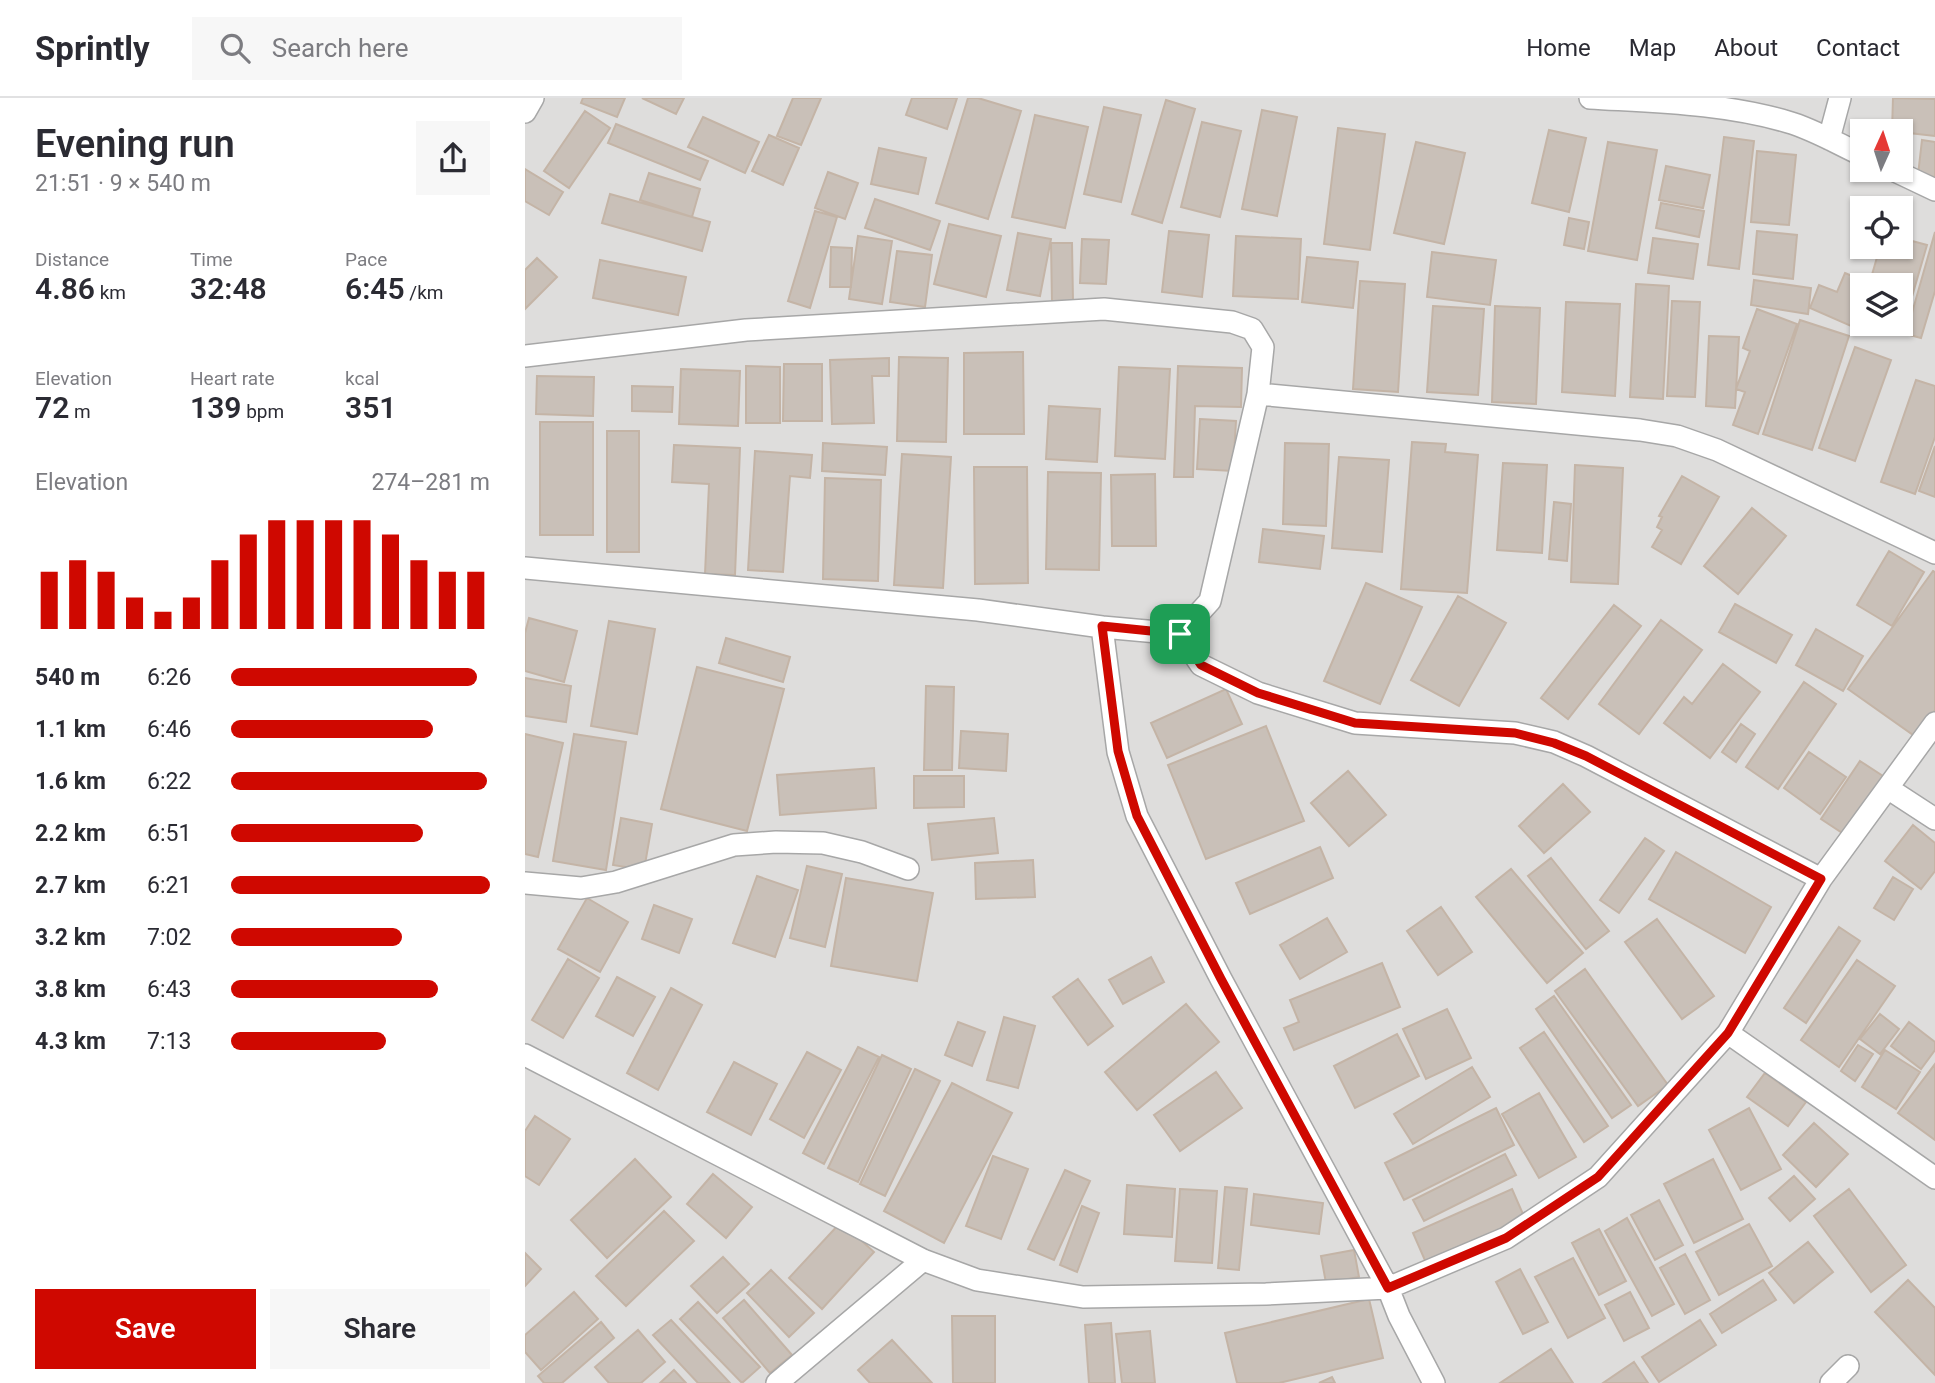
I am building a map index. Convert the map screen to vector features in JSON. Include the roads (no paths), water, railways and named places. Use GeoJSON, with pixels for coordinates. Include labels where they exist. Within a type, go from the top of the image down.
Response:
{"type":"FeatureCollection","features":[{"type":"Feature","properties":{"kind":"street"},"geometry":{"type":"LineString","coordinates":[[525,112],[533,98]]}},
{"type":"Feature","properties":{"kind":"street"},"geometry":{"type":"LineString","coordinates":[[1590,98],[1693,104],[1745,112],[1790,122],[1850,149]]}},
{"type":"Feature","properties":{"kind":"street"},"geometry":{"type":"LineString","coordinates":[[1829,139],[1840,98]]}},
{"type":"Feature","properties":{"kind":"street"},"geometry":{"type":"LineString","coordinates":[[1913,180],[1935,190]]}},
{"type":"Feature","properties":{"kind":"street"},"geometry":{"type":"LineString","coordinates":[[525,356],[746,330],[1104,309],[1232,322],[1252,329],[1263,347],[1258,394],[1210,601],[1180,634]]}},
{"type":"Feature","properties":{"kind":"street"},"geometry":{"type":"LineString","coordinates":[[1258,394],[1640,430],[1677,436],[1717,450],[1935,553]]}},
{"type":"Feature","properties":{"kind":"street"},"geometry":{"type":"LineString","coordinates":[[525,568],[964,608],[1180,634]]}},
{"type":"Feature","properties":{"kind":"street"},"geometry":{"type":"LineString","coordinates":[[1102,626],[1118,751],[1137,816],[1388,1288],[1434,1383]]}},
{"type":"Feature","properties":{"kind":"street"},"geometry":{"type":"LineString","coordinates":[[1180,634],[1201,665],[1258,693],[1355,723],[1515,733],[1554,743],[1586,756],[1821,879]]}},
{"type":"Feature","properties":{"kind":"street"},"geometry":{"type":"LineString","coordinates":[[525,1055],[923,1260],[977,1280],[1083,1297],[1266,1294],[1388,1288],[1506,1238],[1598,1177],[1728,1033],[1821,879],[1935,723]]}},
{"type":"Feature","properties":{"kind":"street"},"geometry":{"type":"LineString","coordinates":[[1889,789],[1935,820]]}},
{"type":"Feature","properties":{"kind":"street"},"geometry":{"type":"LineString","coordinates":[[525,883],[581,888],[616,882],[734,845],[776,842],[823,843],[862,852],[908,869]]}},
{"type":"Feature","properties":{"kind":"street"},"geometry":{"type":"LineString","coordinates":[[1728,1033],[1935,1178]]}},
{"type":"Feature","properties":{"kind":"street"},"geometry":{"type":"LineString","coordinates":[[777,1383],[923,1260]]}},
{"type":"Feature","properties":{"kind":"street"},"geometry":{"type":"LineString","coordinates":[[1831,1383],[1848,1366]]}}]}
